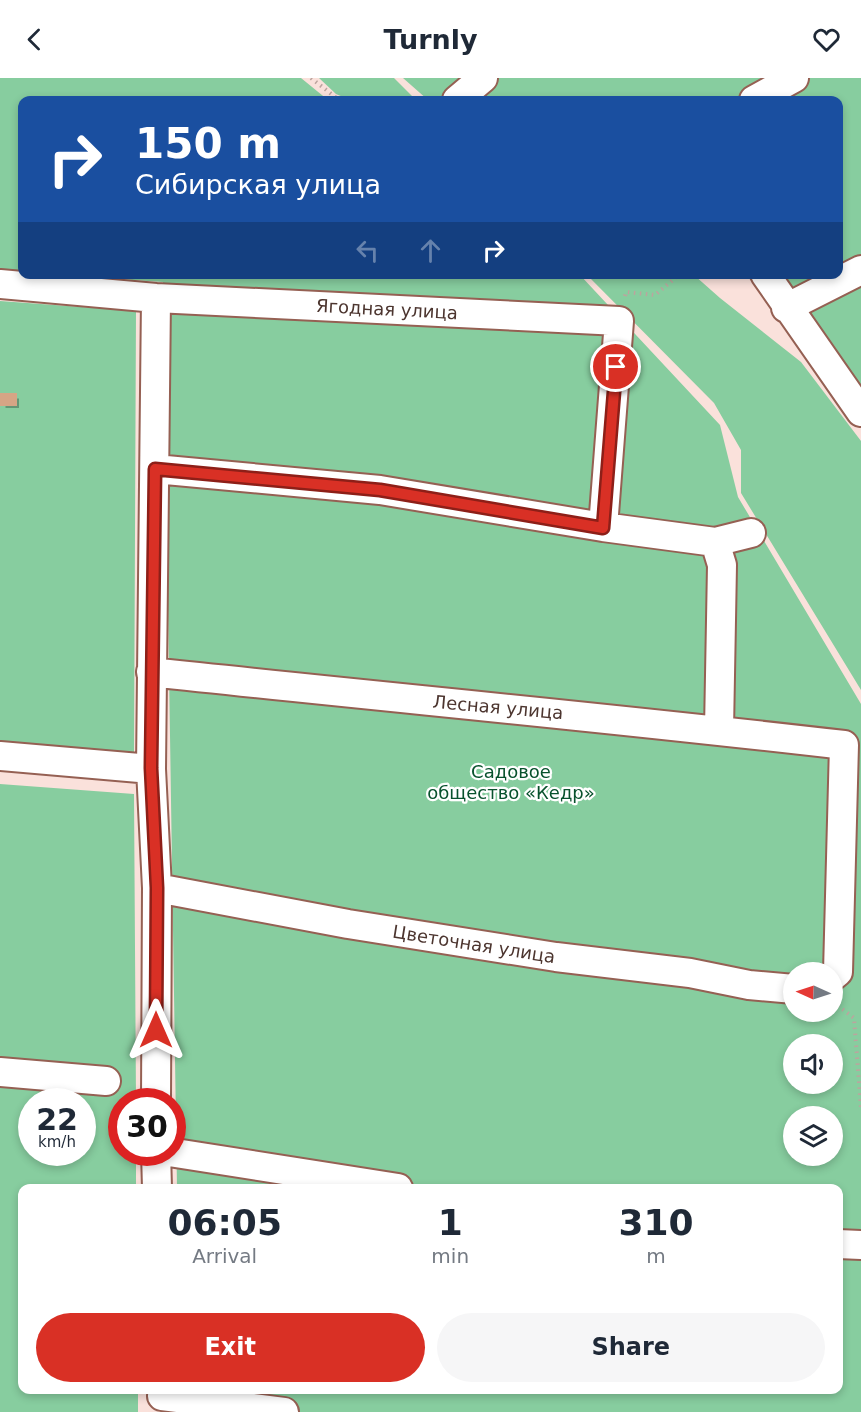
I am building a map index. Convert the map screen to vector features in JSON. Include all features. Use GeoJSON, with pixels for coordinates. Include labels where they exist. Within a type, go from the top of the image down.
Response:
{"type":"FeatureCollection","features":[{"type":"Feature","properties":{"kind":"street"},"geometry":{"type":"LineString","coordinates":[[462,96],[483,78]]}},
{"type":"Feature","properties":{"kind":"street"},"geometry":{"type":"LineString","coordinates":[[761,96],[794,78]]}},
{"type":"Feature","properties":{"kind":"street"},"geometry":{"type":"LineString","coordinates":[[786,308],[861,270]]}},
{"type":"Feature","properties":{"kind":"street"},"geometry":{"type":"LineString","coordinates":[[768,279],[786,308],[861,412]]}},
{"type":"Feature","properties":{"kind":"street","name":"Ягодная улица"},"geometry":{"type":"LineString","coordinates":[[0,284],[156,298],[620,321]]}},
{"type":"Feature","properties":{"kind":"street"},"geometry":{"type":"LineString","coordinates":[[156,298],[151,768],[157,888],[156,1088]]}},
{"type":"Feature","properties":{"kind":"street"},"geometry":{"type":"LineString","coordinates":[[603,528],[620,321]]}},
{"type":"Feature","properties":{"kind":"street"},"geometry":{"type":"LineString","coordinates":[[155,469],[380,490],[603,528],[715,542],[751,533]]}},
{"type":"Feature","properties":{"kind":"street"},"geometry":{"type":"LineString","coordinates":[[715,542],[722,565],[719,730]]}},
{"type":"Feature","properties":{"kind":"street","name":"Лесная улица"},"geometry":{"type":"LineString","coordinates":[[151,672],[719,730],[844,745],[838,962]]}},
{"type":"Feature","properties":{"kind":"street"},"geometry":{"type":"LineString","coordinates":[[0,756],[151,768]]}},
{"type":"Feature","properties":{"kind":"street","name":"Цветочная улица"},"geometry":{"type":"LineString","coordinates":[[157,888],[348,924],[533,954],[690,973],[749,985],[783,988]]}},
{"type":"Feature","properties":{"kind":"street"},"geometry":{"type":"LineString","coordinates":[[0,1072],[106,1081]]}},
{"type":"Feature","properties":{"kind":"street"},"geometry":{"type":"LineString","coordinates":[[186,1155],[373,1184]]}},
{"type":"Feature","properties":{"kind":"street"},"geometry":{"type":"LineString","coordinates":[[156,1166],[157,1184]]}},
{"type":"Feature","properties":{"kind":"street"},"geometry":{"type":"LineString","coordinates":[[843,1244],[861,1245]]}},
{"type":"Feature","properties":{"kind":"street"},"geometry":{"type":"LineString","coordinates":[[162,1399],[284,1412]]}},
{"type":"Feature","properties":{"kind":"path"},"geometry":{"type":"LineString","coordinates":[[311,78],[334,96]]}},
{"type":"Feature","properties":{"kind":"path"},"geometry":{"type":"LineString","coordinates":[[620,321],[626,292],[655,295],[674,279]]}},
{"type":"Feature","properties":{"kind":"path"},"geometry":{"type":"LineString","coordinates":[[843,1010],[854,1018],[861,1108]]}},
{"type":"Feature","properties":{"kind":"green space"},"geometry":{"type":"Polygon","coordinates":[[[0,78],[301,78],[323,96],[18,96],[18,272],[0,271],[0,78]]]}},
{"type":"Feature","properties":{"kind":"green space"},"geometry":{"type":"Polygon","coordinates":[[[319,78],[394,78],[412,96],[341,96],[319,78]]]}},
{"type":"Feature","properties":{"kind":"green space"},"geometry":{"type":"Polygon","coordinates":[[[403,78],[861,78],[861,396],[774,279],[843,279],[843,96],[423,96],[403,78]]]}},
{"type":"Feature","properties":{"kind":"green space","name":"Садовое общество «Кедр»"},"geometry":{"type":"Polygon","coordinates":[[[117,279],[584,279],[720,425],[738,497],[861,704],[861,1412],[180,1412],[180,1394],[843,1394],[843,1184],[177,1184],[177,1166],[186,1166],[186,1088],[175,1088],[163,282],[117,279]]]}},
{"type":"Feature","properties":{"kind":"green space"},"geometry":{"type":"Polygon","coordinates":[[[591,279],[699,279],[801,362],[861,441],[861,690],[741,493],[741,450],[714,403],[591,279]]]}},
{"type":"Feature","properties":{"kind":"green space"},"geometry":{"type":"Polygon","coordinates":[[[0,301],[136,311],[134,756],[0,745],[0,301]]]}},
{"type":"Feature","properties":{"kind":"green space"},"geometry":{"type":"Polygon","coordinates":[[[0,784],[134,794],[136,1088],[108,1088],[108,1166],[136,1166],[136,1184],[18,1184],[18,1394],[138,1394],[138,1412],[0,1412],[0,784]]]}},
{"type":"Feature","properties":{"kind":"building"},"geometry":{"type":"Polygon","coordinates":[[[0,393],[17,393],[17,406],[0,406],[0,393]]]}},
{"type":"Feature","properties":{"kind":"route"},"geometry":{"type":"LineString","coordinates":[[156,1030],[157,888],[151,768],[155,469],[380,490],[603,528],[616,367]]}}]}
